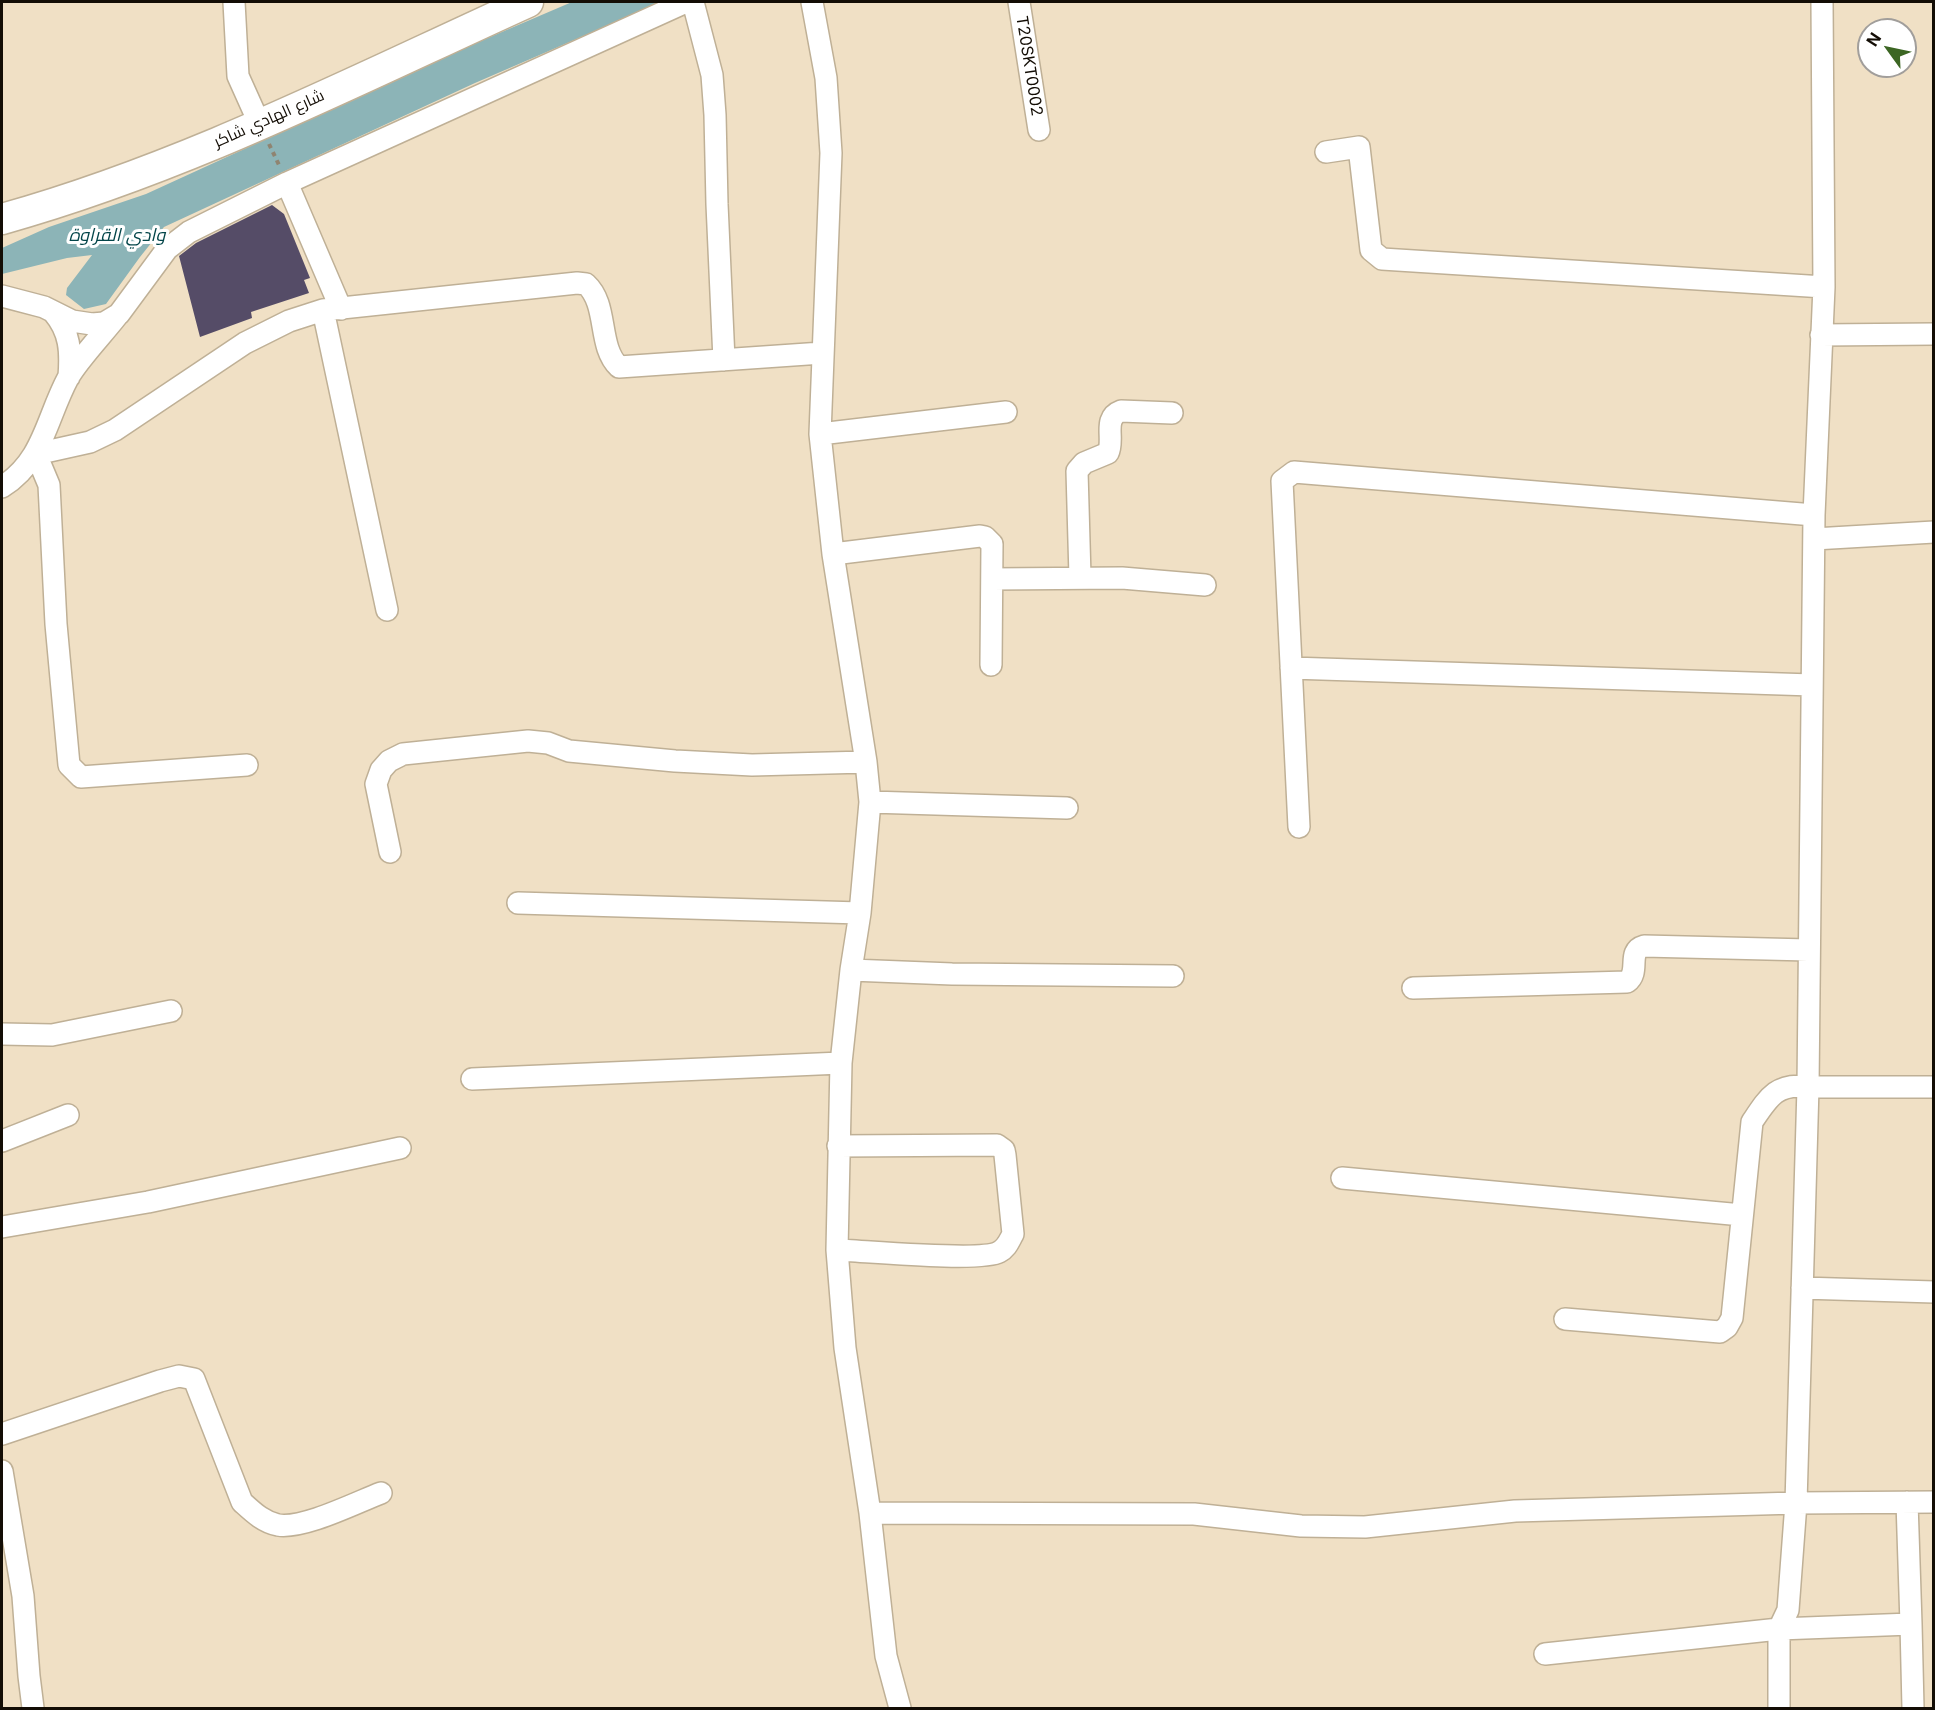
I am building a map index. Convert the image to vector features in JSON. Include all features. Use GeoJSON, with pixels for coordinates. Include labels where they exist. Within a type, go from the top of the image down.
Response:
{"type":"FeatureCollection","features":[{"type":"Feature","properties":{"kind":"main road","name":"شارع الهادي شاكر"},"geometry":{"type":"LineString","coordinates":[[2,219],[133,175],[260,124],[528,2]]}},
{"type":"Feature","properties":{"kind":"street"},"geometry":{"type":"LineString","coordinates":[[234,2],[238,76],[260,124]]}},
{"type":"Feature","properties":{"kind":"street"},"geometry":{"type":"LineString","coordinates":[[2,487],[14,479],[36,454],[69,376],[167,249],[189,232],[287,183],[686,2]]}},
{"type":"Feature","properties":{"kind":"street"},"geometry":{"type":"LineString","coordinates":[[693,2],[712,75],[724,360]]}},
{"type":"Feature","properties":{"kind":"street"},"geometry":{"type":"LineString","coordinates":[[812,2],[826,78],[831,153],[820,434],[833,554],[866,762],[870,802],[860,913],[850,970],[841,1063],[837,1250],[845,1348],[870,1513],[886,1656],[900,1708]]}},
{"type":"Feature","properties":{"kind":"street","name":"T20SKT0002"},"geometry":{"type":"LineString","coordinates":[[1019,2],[1039,130]]}},
{"type":"Feature","properties":{"kind":"street"},"geometry":{"type":"LineString","coordinates":[[1779,1708],[1779,1629],[1788,1610],[1796,1503],[1808,1087],[1814,515],[1824,287],[1822,2]]}},
{"type":"Feature","properties":{"kind":"street"},"geometry":{"type":"LineString","coordinates":[[1326,152],[1359,147],[1371,250],[1382,259],[1824,287]]}},
{"type":"Feature","properties":{"kind":"street"},"geometry":{"type":"LineString","coordinates":[[287,183],[332,310],[387,610]]}},
{"type":"Feature","properties":{"kind":"street"},"geometry":{"type":"LineString","coordinates":[[36,454],[90,442],[115,430],[245,343],[289,321],[332,310],[578,283],[586,284],[596,296],[611,358],[619,367],[822,352]]}},
{"type":"Feature","properties":{"kind":"street"},"geometry":{"type":"LineString","coordinates":[[2,296],[44,307],[72,321],[104,323],[119,314]]}},
{"type":"Feature","properties":{"kind":"street"},"geometry":{"type":"LineString","coordinates":[[53,312],[64,325],[68,337],[69,376]]}},
{"type":"Feature","properties":{"kind":"street"},"geometry":{"type":"LineString","coordinates":[[1821,335],[1934,334]]}},
{"type":"Feature","properties":{"kind":"street"},"geometry":{"type":"LineString","coordinates":[[1080,578],[1077,471],[1084,463],[1108,453],[1111,446],[1110,423],[1116,413],[1121,411],[1172,413]]}},
{"type":"Feature","properties":{"kind":"street"},"geometry":{"type":"LineString","coordinates":[[820,434],[1006,412]]}},
{"type":"Feature","properties":{"kind":"street"},"geometry":{"type":"LineString","coordinates":[[36,454],[49,485],[56,624],[69,765],[81,777],[247,765]]}},
{"type":"Feature","properties":{"kind":"street"},"geometry":{"type":"LineString","coordinates":[[1299,827],[1282,482],[1294,472],[1814,515]]}},
{"type":"Feature","properties":{"kind":"street"},"geometry":{"type":"LineString","coordinates":[[1814,539],[1934,532]]}},
{"type":"Feature","properties":{"kind":"street"},"geometry":{"type":"LineString","coordinates":[[833,554],[985,537],[992,544],[991,665]]}},
{"type":"Feature","properties":{"kind":"street"},"geometry":{"type":"LineString","coordinates":[[992,579],[1122,578],[1205,585]]}},
{"type":"Feature","properties":{"kind":"street"},"geometry":{"type":"LineString","coordinates":[[1291,668],[1812,685]]}},
{"type":"Feature","properties":{"kind":"street"},"geometry":{"type":"LineString","coordinates":[[390,852],[376,784],[381,770],[388,761],[403,754],[528,741],[548,743],[568,751],[675,761],[752,765],[866,762]]}},
{"type":"Feature","properties":{"kind":"street"},"geometry":{"type":"LineString","coordinates":[[870,802],[1067,807]]}},
{"type":"Feature","properties":{"kind":"street"},"geometry":{"type":"LineString","coordinates":[[518,903],[860,913]]}},
{"type":"Feature","properties":{"kind":"street"},"geometry":{"type":"LineString","coordinates":[[1413,988],[1627,982],[1633,974],[1634,952],[1644,946],[1808,950]]}},
{"type":"Feature","properties":{"kind":"street"},"geometry":{"type":"LineString","coordinates":[[850,970],[952,974],[1173,976]]}},
{"type":"Feature","properties":{"kind":"street"},"geometry":{"type":"LineString","coordinates":[[2,1034],[52,1035],[171,1011]]}},
{"type":"Feature","properties":{"kind":"street"},"geometry":{"type":"LineString","coordinates":[[472,1079],[841,1063]]}},
{"type":"Feature","properties":{"kind":"street"},"geometry":{"type":"LineString","coordinates":[[1565,1319],[1720,1332],[1732,1318],[1752,1122],[1771,1096],[1782,1088],[1793,1085],[1934,1087]]}},
{"type":"Feature","properties":{"kind":"street"},"geometry":{"type":"LineString","coordinates":[[2,1142],[68,1115]]}},
{"type":"Feature","properties":{"kind":"street"},"geometry":{"type":"LineString","coordinates":[[837,1250],[972,1257],[998,1253],[1008,1245],[1012,1234],[1005,1155],[1004,1150],[997,1145],[838,1146]]}},
{"type":"Feature","properties":{"kind":"street"},"geometry":{"type":"LineString","coordinates":[[2,1227],[148,1202],[400,1148]]}},
{"type":"Feature","properties":{"kind":"street"},"geometry":{"type":"LineString","coordinates":[[1342,1178],[1742,1215]]}},
{"type":"Feature","properties":{"kind":"street"},"geometry":{"type":"LineString","coordinates":[[1802,1288],[1934,1292]]}},
{"type":"Feature","properties":{"kind":"street"},"geometry":{"type":"LineString","coordinates":[[2,1434],[180,1376],[194,1379],[242,1502],[258,1517],[276,1525],[296,1526],[381,1493]]}},
{"type":"Feature","properties":{"kind":"street"},"geometry":{"type":"LineString","coordinates":[[2,1471],[23,1596],[33,1708]]}},
{"type":"Feature","properties":{"kind":"street"},"geometry":{"type":"LineString","coordinates":[[1906,1502],[1913,1708]]}},
{"type":"Feature","properties":{"kind":"street"},"geometry":{"type":"LineString","coordinates":[[870,1513],[1194,1514],[1301,1526],[1365,1527],[1515,1511],[1796,1503],[1934,1502]]}},
{"type":"Feature","properties":{"kind":"street"},"geometry":{"type":"LineString","coordinates":[[1545,1654],[1779,1629],[1911,1624]]}},
{"type":"Feature","properties":{"kind":"path"},"geometry":{"type":"LineString","coordinates":[[260,124],[287,183]]}},
{"type":"Feature","properties":{"kind":"water","name":"وادي القراوة"},"geometry":{"type":"Polygon","coordinates":[[[572,2],[662,2],[475,83],[164,227],[106,304],[84,309],[66,295],[67,288],[92,255],[67,258],[2,274],[2,248],[49,227],[146,194],[469,46],[572,2]]]}},
{"type":"Feature","properties":{"kind":"building"},"geometry":{"type":"Polygon","coordinates":[[[272,205],[284,214],[310,278],[304,280],[309,293],[251,312],[252,318],[200,337],[179,256],[196,243],[272,205]]]}}]}
